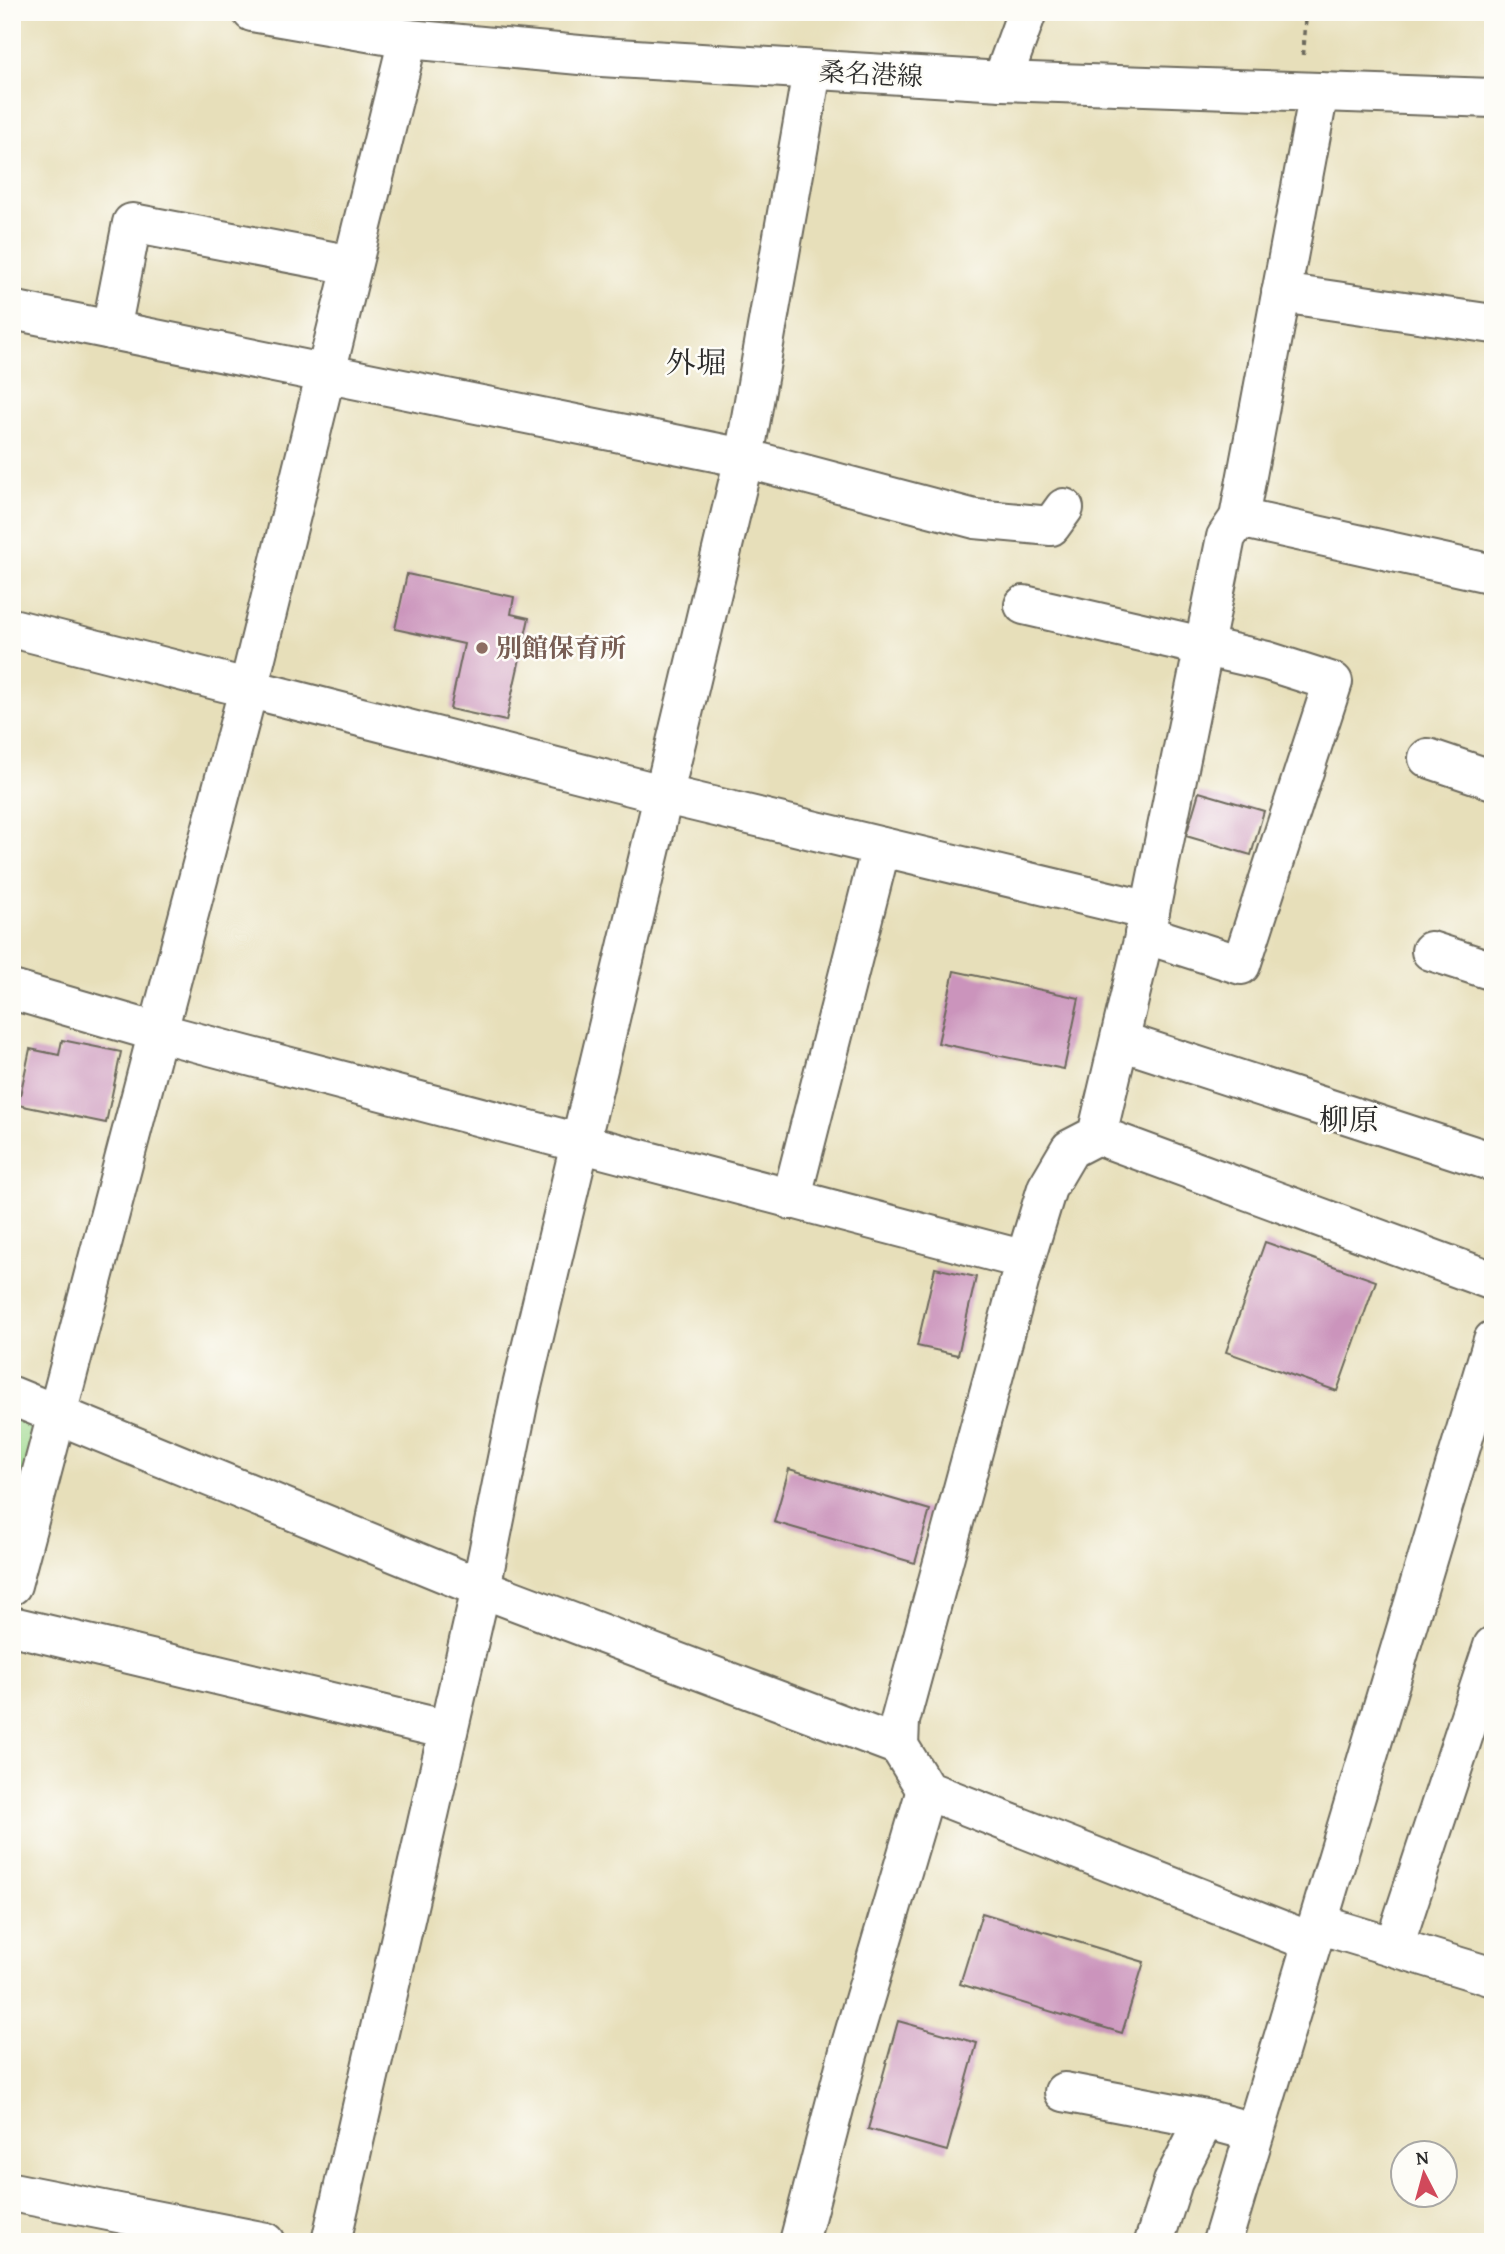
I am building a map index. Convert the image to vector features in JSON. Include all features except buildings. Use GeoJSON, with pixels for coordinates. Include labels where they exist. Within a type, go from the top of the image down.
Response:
{"type":"FeatureCollection","features":[{"type":"Feature","properties":{"kind":"street","name":"桑名港線"},"geometry":{"type":"LineString","coordinates":[[251,12],[408,39],[601,57],[1002,81],[1493,98]]}},
{"type":"Feature","properties":{"kind":"street"},"geometry":{"type":"LineString","coordinates":[[1002,81],[1027,12]]}},
{"type":"Feature","properties":{"kind":"street"},"geometry":{"type":"LineString","coordinates":[[12,1585],[248,690],[408,39]]}},
{"type":"Feature","properties":{"kind":"street"},"geometry":{"type":"LineString","coordinates":[[331,2242],[481,1588],[519,1399],[666,795],[744,458],[812,71]]}},
{"type":"Feature","properties":{"kind":"street"},"geometry":{"type":"LineString","coordinates":[[1097,1135],[1147,922],[1226,537],[1239,518],[1319,92]]}},
{"type":"Feature","properties":{"kind":"street"},"geometry":{"type":"LineString","coordinates":[[111,330],[132,223],[352,265]]}},
{"type":"Feature","properties":{"kind":"street"},"geometry":{"type":"LineString","coordinates":[[1282,293],[1493,324]]}},
{"type":"Feature","properties":{"kind":"street"},"geometry":{"type":"LineString","coordinates":[[12,310],[744,458],[975,519],[1051,526],[1064,508]]}},
{"type":"Feature","properties":{"kind":"street"},"geometry":{"type":"LineString","coordinates":[[1239,518],[1493,573]]}},
{"type":"Feature","properties":{"kind":"street"},"geometry":{"type":"LineString","coordinates":[[12,628],[248,690],[881,847],[1147,922],[1241,965],[1333,682],[1267,661],[1024,605]]}},
{"type":"Feature","properties":{"kind":"street"},"geometry":{"type":"LineString","coordinates":[[1428,758],[1493,780]]}},
{"type":"Feature","properties":{"kind":"street"},"geometry":{"type":"LineString","coordinates":[[790,1200],[881,847]]}},
{"type":"Feature","properties":{"kind":"street"},"geometry":{"type":"LineString","coordinates":[[1431,951],[1493,971]]}},
{"type":"Feature","properties":{"kind":"street"},"geometry":{"type":"LineString","coordinates":[[12,990],[157,1032],[1025,1260]]}},
{"type":"Feature","properties":{"kind":"street"},"geometry":{"type":"LineString","coordinates":[[1121,1041],[1493,1162]]}},
{"type":"Feature","properties":{"kind":"street"},"geometry":{"type":"LineString","coordinates":[[1493,1281],[1097,1135],[1070,1149],[1046,1188],[1025,1260],[900,1721],[899,1746],[926,1790],[1315,1933],[1394,1946],[1493,1976]]}},
{"type":"Feature","properties":{"kind":"street"},"geometry":{"type":"LineString","coordinates":[[1222,2242],[1493,1340]]}},
{"type":"Feature","properties":{"kind":"street"},"geometry":{"type":"LineString","coordinates":[[12,1396],[481,1588],[899,1746]]}},
{"type":"Feature","properties":{"kind":"street"},"geometry":{"type":"LineString","coordinates":[[12,1626],[448,1730]]}},
{"type":"Feature","properties":{"kind":"street"},"geometry":{"type":"LineString","coordinates":[[1394,1946],[1493,1646]]}},
{"type":"Feature","properties":{"kind":"street"},"geometry":{"type":"LineString","coordinates":[[799,2242],[849,2051],[926,1790]]}},
{"type":"Feature","properties":{"kind":"street"},"geometry":{"type":"LineString","coordinates":[[1064,2092],[1205,2119],[1253,2132]]}},
{"type":"Feature","properties":{"kind":"street"},"geometry":{"type":"LineString","coordinates":[[1154,2242],[1173,2182],[1205,2119]]}},
{"type":"Feature","properties":{"kind":"street"},"geometry":{"type":"LineString","coordinates":[[12,2192],[267,2242]]}},
{"type":"Feature","properties":{"kind":"green space"},"geometry":{"type":"Polygon","coordinates":[[[12,1415],[24,1420],[35,1435],[12,1524],[12,1415]]]}},
{"type":"Feature","properties":{"kind":"place","name":"別館保育所"},"geometry":{"type":"Point","coordinates":[482,648]}},
{"type":"Feature","properties":{"kind":"district","name":"外堀"},"geometry":{"type":"Point","coordinates":[696,363]}},
{"type":"Feature","properties":{"kind":"district","name":"柳原"},"geometry":{"type":"Point","coordinates":[1349,1120]}}]}
